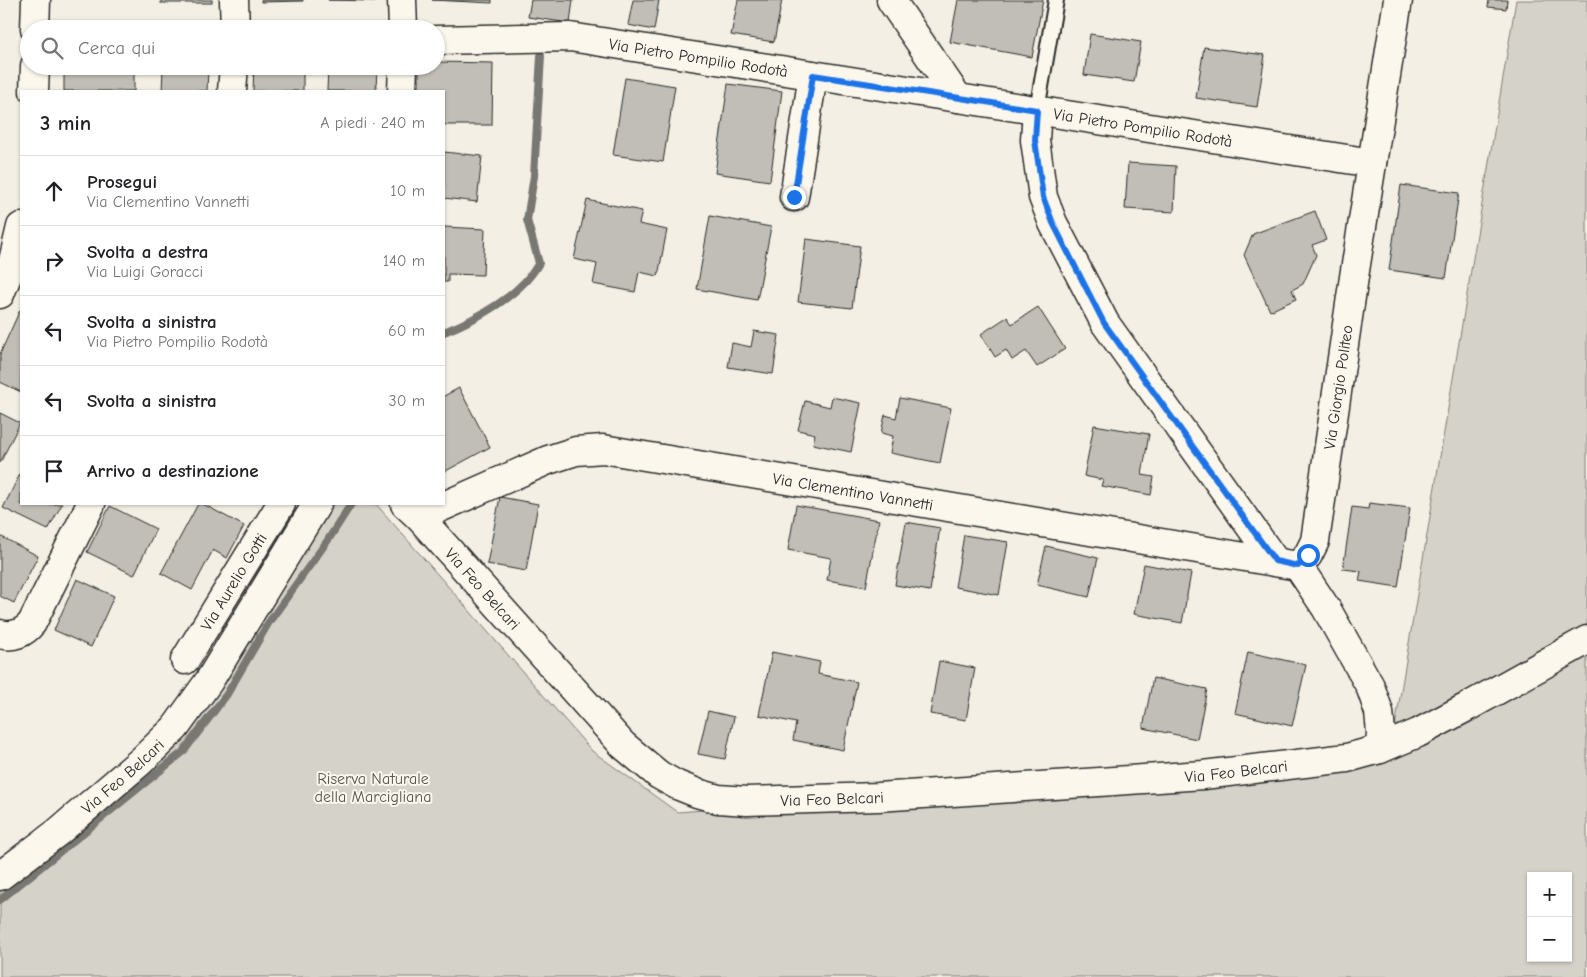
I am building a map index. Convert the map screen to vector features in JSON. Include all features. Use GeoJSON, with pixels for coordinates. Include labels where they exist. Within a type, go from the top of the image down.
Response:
{"type":"FeatureCollection","features":[{"type":"Feature","properties":{"kind":"street"},"geometry":{"type":"LineString","coordinates":[[36,0],[36,20]]}},
{"type":"Feature","properties":{"kind":"street"},"geometry":{"type":"LineString","coordinates":[[234,0],[235,20]]}},
{"type":"Feature","properties":{"kind":"street"},"geometry":{"type":"LineString","coordinates":[[402,0],[402,20]]}},
{"type":"Feature","properties":{"kind":"street"},"geometry":{"type":"LineString","coordinates":[[891,0],[958,98]]}},
{"type":"Feature","properties":{"kind":"street","name":"Via Giorgio Politeo"},"geometry":{"type":"LineString","coordinates":[[1286,564],[1308,555],[1315,541],[1398,0]]}},
{"type":"Feature","properties":{"kind":"street","name":"Via Pietro Pompilio Rodotà"},"geometry":{"type":"LineString","coordinates":[[445,40],[570,37],[1372,163]]}},
{"type":"Feature","properties":{"kind":"street"},"geometry":{"type":"LineString","coordinates":[[34,90],[35,75]]}},
{"type":"Feature","properties":{"kind":"street"},"geometry":{"type":"LineString","coordinates":[[232,90],[233,75]]}},
{"type":"Feature","properties":{"kind":"street"},"geometry":{"type":"LineString","coordinates":[[402,90],[403,75]]}},
{"type":"Feature","properties":{"kind":"street"},"geometry":{"type":"LineString","coordinates":[[794,197],[813,75]]}},
{"type":"Feature","properties":{"kind":"street"},"geometry":{"type":"LineString","coordinates":[[1037,110],[1035,140],[1043,197],[1053,223],[1104,323],[1286,564],[1326,608],[1370,686],[1379,712],[1380,749]]}},
{"type":"Feature","properties":{"kind":"street"},"geometry":{"type":"LineString","coordinates":[[9,288],[20,232]]}},
{"type":"Feature","properties":{"kind":"street","name":"Via Clementino Vannetti"},"geometry":{"type":"LineString","coordinates":[[445,498],[576,451],[603,449],[1286,564]]}},
{"type":"Feature","properties":{"kind":"street"},"geometry":{"type":"LineString","coordinates":[[0,634],[8,636],[19,634],[32,623],[90,505]]}},
{"type":"Feature","properties":{"kind":"street","name":"Via Aurelio Gotti"},"geometry":{"type":"LineString","coordinates":[[186,660],[280,505]]}},
{"type":"Feature","properties":{"kind":"street","name":"Via Feo Belcari"},"geometry":{"type":"LineString","coordinates":[[0,876],[58,832],[134,768],[174,728],[209,681],[315,505]]}},
{"type":"Feature","properties":{"kind":"street","name":"Via Clementino Vannetti"},"geometry":{"type":"LineString","coordinates":[[412,510],[426,505]]}},
{"type":"Feature","properties":{"kind":"street","name":"Via Feo Belcari"},"geometry":{"type":"LineString","coordinates":[[412,510],[623,745],[659,775],[677,785],[718,799],[747,801],[878,797],[1203,775],[1347,758],[1380,749],[1418,733],[1587,640]]}},
{"type":"Feature","properties":{"kind":"lane"},"geometry":{"type":"LineString","coordinates":[[1037,110],[1056,0]]}},
{"type":"Feature","properties":{"kind":"green space","name":"Riserva Naturale della Marcigliana"},"geometry":{"type":"Polygon","coordinates":[[[1516,0],[1587,0],[1587,977],[0,977],[0,884],[180,739],[285,571],[332,505],[377,505],[592,751],[677,812],[1390,757],[1516,0]]]}},
{"type":"Feature","properties":{"kind":"building"},"geometry":{"type":"Polygon","coordinates":[[[161,0],[212,0],[212,3],[161,3],[161,0]]]}},
{"type":"Feature","properties":{"kind":"building"},"geometry":{"type":"Polygon","coordinates":[[[261,0],[303,0],[303,1],[261,2],[261,0]]]}},
{"type":"Feature","properties":{"kind":"building"},"geometry":{"type":"Polygon","coordinates":[[[328,0],[375,0],[375,1],[328,0]]]}},
{"type":"Feature","properties":{"kind":"building"},"geometry":{"type":"Polygon","coordinates":[[[432,0],[492,0],[492,3],[432,0]]]}},
{"type":"Feature","properties":{"kind":"building"},"geometry":{"type":"Polygon","coordinates":[[[531,0],[573,0],[570,23],[528,17],[531,0]]]}},
{"type":"Feature","properties":{"kind":"building"},"geometry":{"type":"Polygon","coordinates":[[[633,0],[659,0],[654,30],[628,25],[633,0]]]}},
{"type":"Feature","properties":{"kind":"building"},"geometry":{"type":"Polygon","coordinates":[[[738,0],[782,0],[774,42],[731,35],[738,0]]]}},
{"type":"Feature","properties":{"kind":"building"},"geometry":{"type":"Polygon","coordinates":[[[958,0],[1043,0],[1032,57],[950,42],[958,0]]]}},
{"type":"Feature","properties":{"kind":"building"},"geometry":{"type":"Polygon","coordinates":[[[1489,0],[1507,0],[1506,9],[1488,7],[1489,0]]]}},
{"type":"Feature","properties":{"kind":"building"},"geometry":{"type":"Polygon","coordinates":[[[1090,34],[1141,42],[1134,82],[1084,75],[1090,34]]]}},
{"type":"Feature","properties":{"kind":"building"},"geometry":{"type":"Polygon","coordinates":[[[1204,47],[1265,55],[1257,107],[1196,98],[1204,47]]]}},
{"type":"Feature","properties":{"kind":"building"},"geometry":{"type":"Polygon","coordinates":[[[445,62],[493,63],[492,125],[445,125],[445,90],[419,90],[419,75],[445,75],[445,62]]]}},
{"type":"Feature","properties":{"kind":"building"},"geometry":{"type":"Polygon","coordinates":[[[64,75],[134,75],[134,90],[64,90],[64,75]]]}},
{"type":"Feature","properties":{"kind":"building"},"geometry":{"type":"Polygon","coordinates":[[[163,75],[208,75],[207,90],[162,90],[163,75]]]}},
{"type":"Feature","properties":{"kind":"building"},"geometry":{"type":"Polygon","coordinates":[[[254,75],[303,75],[303,90],[253,90],[254,75]]]}},
{"type":"Feature","properties":{"kind":"building"},"geometry":{"type":"Polygon","coordinates":[[[328,75],[377,75],[376,90],[327,90],[328,75]]]}},
{"type":"Feature","properties":{"kind":"building"},"geometry":{"type":"Polygon","coordinates":[[[625,78],[675,86],[663,162],[613,155],[625,78]]]}},
{"type":"Feature","properties":{"kind":"building"},"geometry":{"type":"Polygon","coordinates":[[[728,84],[782,91],[770,181],[715,173],[728,84]]]}},
{"type":"Feature","properties":{"kind":"building"},"geometry":{"type":"Polygon","coordinates":[[[445,152],[482,156],[477,202],[445,198],[445,152]]]}},
{"type":"Feature","properties":{"kind":"building"},"geometry":{"type":"Polygon","coordinates":[[[1128,163],[1176,166],[1174,212],[1125,209],[1128,163]]]}},
{"type":"Feature","properties":{"kind":"building"},"geometry":{"type":"Polygon","coordinates":[[[1401,185],[1459,193],[1446,278],[1389,270],[1401,185]]]}},
{"type":"Feature","properties":{"kind":"building"},"geometry":{"type":"Polygon","coordinates":[[[587,200],[642,211],[639,224],[667,230],[658,276],[639,272],[635,292],[593,284],[597,264],[574,259],[587,200]]]}},
{"type":"Feature","properties":{"kind":"building"},"geometry":{"type":"Polygon","coordinates":[[[1315,211],[1326,240],[1312,245],[1316,255],[1303,284],[1292,290],[1296,299],[1270,311],[1244,255],[1253,234],[1315,211]]]}},
{"type":"Feature","properties":{"kind":"building"},"geometry":{"type":"Polygon","coordinates":[[[710,216],[771,227],[757,300],[697,289],[710,216]]]}},
{"type":"Feature","properties":{"kind":"building"},"geometry":{"type":"Polygon","coordinates":[[[445,227],[485,229],[483,275],[448,274],[448,282],[445,282],[445,227]]]}},
{"type":"Feature","properties":{"kind":"building"},"geometry":{"type":"Polygon","coordinates":[[[806,239],[860,246],[852,308],[798,302],[806,239]]]}},
{"type":"Feature","properties":{"kind":"building"},"geometry":{"type":"Polygon","coordinates":[[[1038,307],[1065,349],[1037,367],[1026,351],[1012,360],[1006,350],[995,357],[981,334],[1007,317],[1012,324],[1038,307]]]}},
{"type":"Feature","properties":{"kind":"building"},"geometry":{"type":"Polygon","coordinates":[[[20,310],[20,392],[0,382],[0,354],[20,310]]]}},
{"type":"Feature","properties":{"kind":"building"},"geometry":{"type":"Polygon","coordinates":[[[754,331],[779,335],[773,374],[728,367],[732,343],[751,347],[754,331]]]}},
{"type":"Feature","properties":{"kind":"building"},"geometry":{"type":"Polygon","coordinates":[[[459,388],[490,447],[445,471],[445,395],[459,388]]]}},
{"type":"Feature","properties":{"kind":"building"},"geometry":{"type":"Polygon","coordinates":[[[832,397],[861,403],[851,452],[813,444],[815,434],[798,430],[805,401],[830,407],[832,397]]]}},
{"type":"Feature","properties":{"kind":"building"},"geometry":{"type":"Polygon","coordinates":[[[900,398],[951,408],[940,463],[890,453],[893,436],[881,433],[885,415],[896,418],[900,398]]]}},
{"type":"Feature","properties":{"kind":"building"},"geometry":{"type":"Polygon","coordinates":[[[0,413],[20,423],[0,463],[0,413]]]}},
{"type":"Feature","properties":{"kind":"building"},"geometry":{"type":"Polygon","coordinates":[[[1094,425],[1149,434],[1142,475],[1154,477],[1151,495],[1101,486],[1103,480],[1084,476],[1094,425]]]}},
{"type":"Feature","properties":{"kind":"building"},"geometry":{"type":"Polygon","coordinates":[[[20,474],[20,505],[61,505],[48,530],[3,508],[20,474]]]}},
{"type":"Feature","properties":{"kind":"building"},"geometry":{"type":"Polygon","coordinates":[[[500,497],[538,504],[526,571],[487,564],[500,497]]]}},
{"type":"Feature","properties":{"kind":"building"},"geometry":{"type":"Polygon","coordinates":[[[1369,503],[1410,508],[1398,587],[1359,581],[1361,571],[1343,569],[1352,507],[1368,509],[1369,503]]]}},
{"type":"Feature","properties":{"kind":"building"},"geometry":{"type":"Polygon","coordinates":[[[197,505],[205,505],[244,526],[227,558],[213,550],[192,590],[161,573],[197,505]]]}},
{"type":"Feature","properties":{"kind":"building"},"geometry":{"type":"Polygon","coordinates":[[[796,505],[879,520],[866,587],[827,580],[831,558],[788,550],[796,505]]]}},
{"type":"Feature","properties":{"kind":"building"},"geometry":{"type":"Polygon","coordinates":[[[110,506],[156,529],[134,575],[87,552],[110,506]]]}},
{"type":"Feature","properties":{"kind":"building"},"geometry":{"type":"Polygon","coordinates":[[[906,522],[940,528],[930,591],[895,585],[906,522]]]}},
{"type":"Feature","properties":{"kind":"building"},"geometry":{"type":"Polygon","coordinates":[[[964,535],[1008,542],[999,595],[955,587],[964,535]]]}},
{"type":"Feature","properties":{"kind":"building"},"geometry":{"type":"Polygon","coordinates":[[[0,536],[38,556],[14,603],[0,596],[0,536]]]}},
{"type":"Feature","properties":{"kind":"building"},"geometry":{"type":"Polygon","coordinates":[[[1046,546],[1098,558],[1089,597],[1037,585],[1046,546]]]}},
{"type":"Feature","properties":{"kind":"building"},"geometry":{"type":"Polygon","coordinates":[[[1144,564],[1191,573],[1182,623],[1134,614],[1144,564]]]}},
{"type":"Feature","properties":{"kind":"building"},"geometry":{"type":"Polygon","coordinates":[[[77,579],[114,596],[91,647],[54,630],[77,579]]]}},
{"type":"Feature","properties":{"kind":"building"},"geometry":{"type":"Polygon","coordinates":[[[772,652],[820,662],[818,674],[857,682],[843,750],[793,740],[796,723],[759,715],[772,652]]]}},
{"type":"Feature","properties":{"kind":"building"},"geometry":{"type":"Polygon","coordinates":[[[1248,652],[1306,665],[1292,726],[1235,713],[1248,652]]]}},
{"type":"Feature","properties":{"kind":"building"},"geometry":{"type":"Polygon","coordinates":[[[939,661],[975,668],[966,720],[930,714],[939,661]]]}},
{"type":"Feature","properties":{"kind":"building"},"geometry":{"type":"Polygon","coordinates":[[[1153,678],[1207,689],[1197,739],[1143,728],[1153,678]]]}},
{"type":"Feature","properties":{"kind":"building"},"geometry":{"type":"Polygon","coordinates":[[[708,711],[734,717],[725,759],[698,754],[708,711]]]}},
{"type":"Feature","properties":{"kind":"waterway"},"geometry":{"type":"LineString","coordinates":[[445,332],[497,305],[521,285],[539,263],[527,220],[534,176],[541,56]]}},
{"type":"Feature","properties":{"kind":"waterway"},"geometry":{"type":"LineString","coordinates":[[0,900],[183,752],[227,694],[269,622],[328,540],[350,505]]}},
{"type":"Feature","properties":{"kind":"route"},"geometry":{"type":"LineString","coordinates":[[794,197],[813,75],[1037,110],[1035,140],[1043,197],[1053,223],[1104,323],[1275,561],[1298,566],[1308,555]]}}]}
